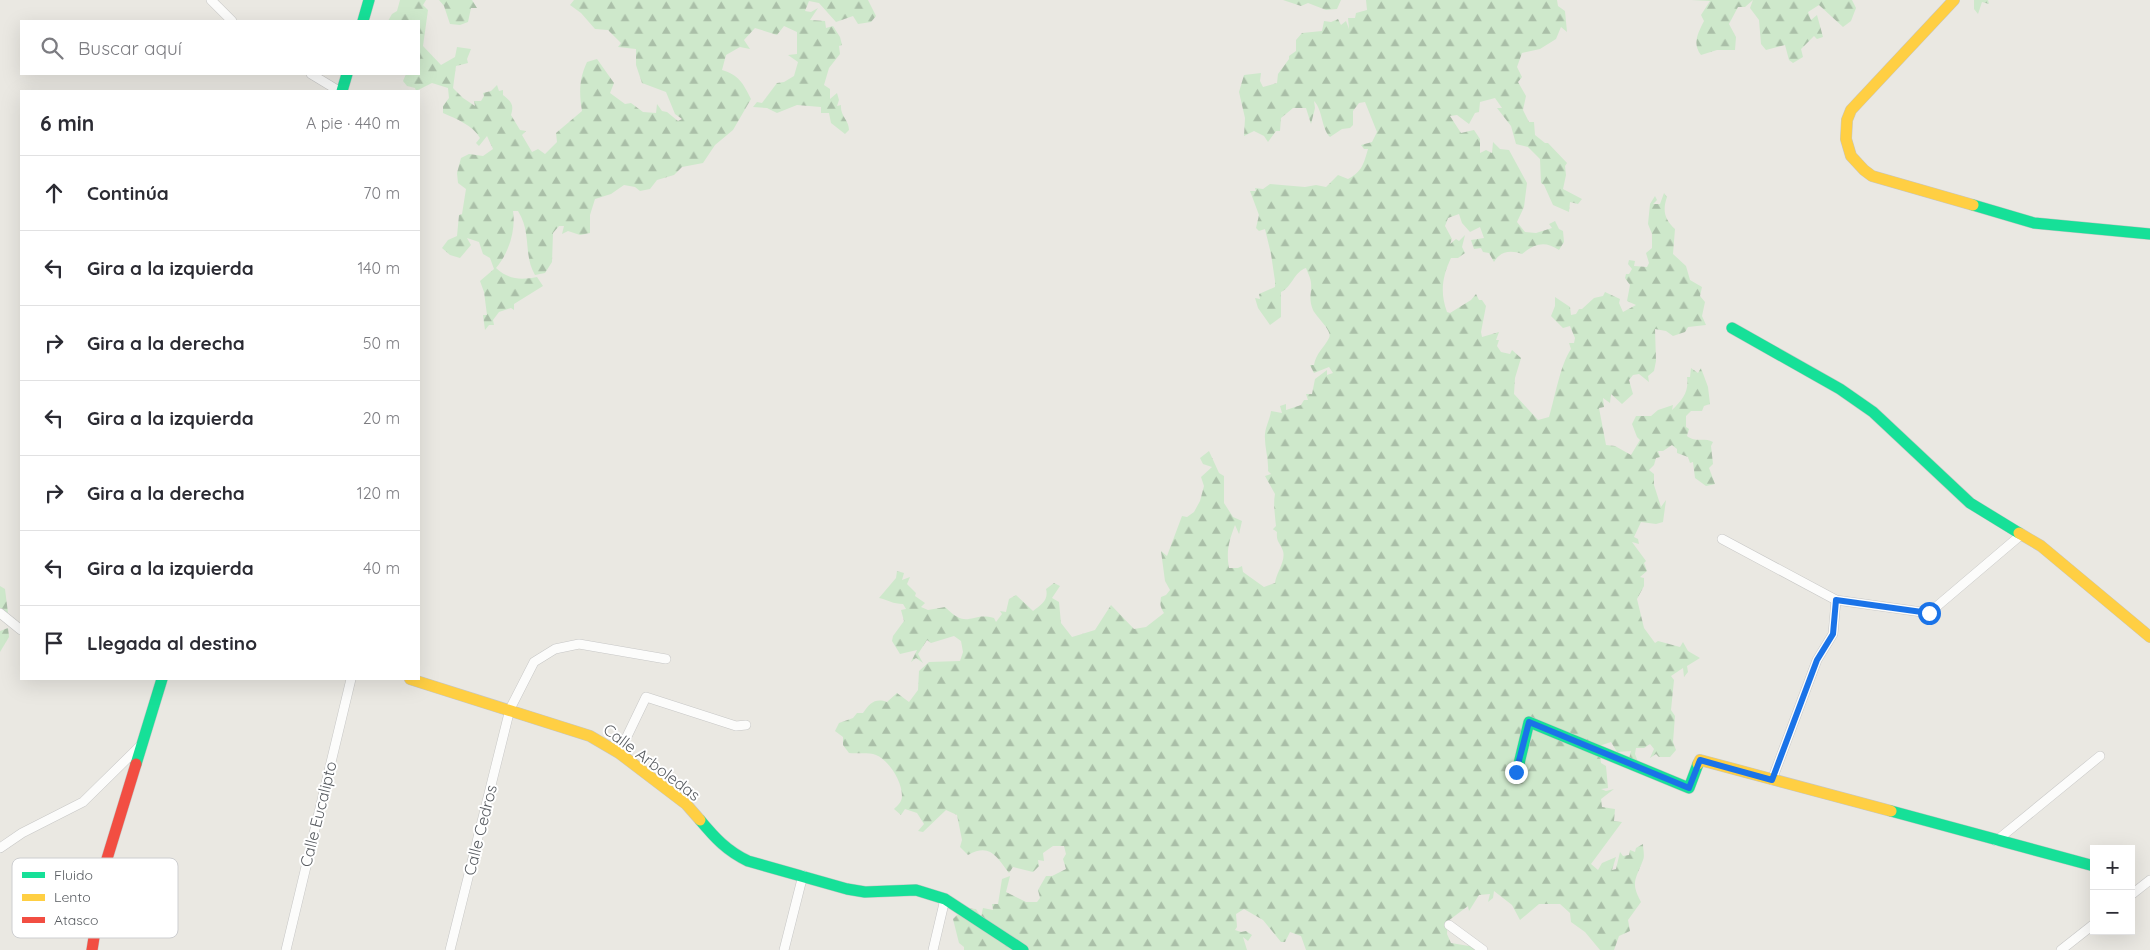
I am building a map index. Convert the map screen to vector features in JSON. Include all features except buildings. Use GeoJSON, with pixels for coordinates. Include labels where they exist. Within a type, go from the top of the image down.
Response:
{"type":"FeatureCollection","features":[{"type":"Feature","properties":{"kind":"street"},"geometry":{"type":"LineString","coordinates":[[211,0],[231,20]]}},
{"type":"Feature","properties":{"kind":"street"},"geometry":{"type":"LineString","coordinates":[[363,20],[369,0]]}},
{"type":"Feature","properties":{"kind":"street"},"geometry":{"type":"LineString","coordinates":[[1954,0],[1850,110],[1845,122],[1844,135],[1851,157],[1860,169],[1872,176],[2034,223],[2150,234]]}},
{"type":"Feature","properties":{"kind":"street"},"geometry":{"type":"LineString","coordinates":[[313,75],[338,90]]}},
{"type":"Feature","properties":{"kind":"street"},"geometry":{"type":"LineString","coordinates":[[340,90],[347,75]]}},
{"type":"Feature","properties":{"kind":"street"},"geometry":{"type":"LineString","coordinates":[[1732,328],[1847,394],[1873,412],[1970,504],[2041,546],[2150,637]]}},
{"type":"Feature","properties":{"kind":"street"},"geometry":{"type":"LineString","coordinates":[[1722,539],[1836,600],[1929,613],[2022,534]]}},
{"type":"Feature","properties":{"kind":"street"},"geometry":{"type":"LineString","coordinates":[[1772,780],[1817,660],[1833,634],[1836,600]]}},
{"type":"Feature","properties":{"kind":"street"},"geometry":{"type":"LineString","coordinates":[[0,613],[20,629]]}},
{"type":"Feature","properties":{"kind":"street","name":"Calle Cedros"},"geometry":{"type":"LineString","coordinates":[[450,950],[510,709],[534,662],[556,649],[579,644],[666,659]]}},
{"type":"Feature","properties":{"kind":"street"},"geometry":{"type":"LineString","coordinates":[[107,858],[162,680]]}},
{"type":"Feature","properties":{"kind":"street","name":"Calle Eucalipto"},"geometry":{"type":"LineString","coordinates":[[286,950],[351,680]]}},
{"type":"Feature","properties":{"kind":"street","name":"Calle Arboledas"},"geometry":{"type":"LineString","coordinates":[[413,680],[510,709],[590,736],[619,753],[686,804],[718,842],[733,854],[748,861],[803,875],[825,884],[864,892],[916,890],[945,899],[1023,950]]}},
{"type":"Feature","properties":{"kind":"street"},"geometry":{"type":"LineString","coordinates":[[619,753],[646,697],[736,726],[746,725]]}},
{"type":"Feature","properties":{"kind":"street"},"geometry":{"type":"LineString","coordinates":[[1516,772],[1529,722],[1689,788],[1700,760],[2090,865]]}},
{"type":"Feature","properties":{"kind":"street"},"geometry":{"type":"LineString","coordinates":[[0,848],[22,833],[83,802],[140,746]]}},
{"type":"Feature","properties":{"kind":"street"},"geometry":{"type":"LineString","coordinates":[[1996,841],[2100,756]]}},
{"type":"Feature","properties":{"kind":"street"},"geometry":{"type":"LineString","coordinates":[[784,950],[803,875]]}},
{"type":"Feature","properties":{"kind":"street"},"geometry":{"type":"LineString","coordinates":[[2135,889],[2150,880]]}},
{"type":"Feature","properties":{"kind":"street"},"geometry":{"type":"LineString","coordinates":[[933,950],[945,899]]}},
{"type":"Feature","properties":{"kind":"street"},"geometry":{"type":"LineString","coordinates":[[1449,925],[1483,950]]}},
{"type":"Feature","properties":{"kind":"street"},"geometry":{"type":"LineString","coordinates":[[2061,950],[2090,927]]}},
{"type":"Feature","properties":{"kind":"green space"},"geometry":{"type":"Polygon","coordinates":[[[400,0],[426,0],[423,5],[428,10],[423,46],[441,65],[455,57],[457,47],[471,49],[467,59],[468,63],[456,66],[453,88],[475,106],[474,101],[481,101],[484,96],[483,93],[491,91],[497,85],[499,91],[503,90],[503,95],[512,104],[511,115],[520,130],[526,131],[522,135],[532,152],[538,149],[545,154],[557,142],[556,133],[582,111],[580,92],[582,74],[587,62],[597,59],[614,83],[610,93],[625,104],[631,103],[643,112],[656,113],[657,104],[662,111],[667,112],[678,121],[682,119],[675,114],[666,92],[642,83],[636,65],[636,49],[618,47],[621,43],[608,30],[595,29],[581,13],[570,5],[574,0],[868,0],[876,16],[871,22],[858,24],[853,16],[836,22],[819,3],[809,1],[805,11],[811,12],[818,8],[810,20],[825,21],[826,28],[833,26],[840,37],[842,45],[839,46],[840,54],[829,68],[824,85],[830,89],[830,99],[837,93],[839,100],[837,106],[841,105],[849,127],[845,134],[831,123],[829,113],[821,113],[821,107],[797,105],[777,113],[767,108],[753,107],[757,102],[762,103],[777,83],[784,82],[794,76],[798,62],[788,55],[797,54],[797,32],[784,26],[777,35],[755,28],[744,40],[750,49],[740,47],[726,55],[722,70],[733,74],[740,80],[751,99],[733,130],[715,145],[703,163],[682,167],[674,175],[657,180],[650,189],[640,191],[635,187],[624,185],[611,194],[595,199],[590,215],[590,233],[580,235],[568,231],[562,234],[564,226],[559,226],[553,233],[552,262],[545,273],[535,275],[529,260],[525,227],[518,211],[513,211],[511,241],[505,255],[496,268],[510,277],[526,279],[537,277],[543,286],[514,304],[514,310],[511,308],[499,312],[493,320],[494,325],[489,325],[485,330],[483,315],[487,315],[484,292],[480,281],[494,269],[490,258],[483,254],[479,242],[467,238],[471,245],[460,258],[450,255],[442,248],[448,240],[457,236],[459,215],[462,214],[466,189],[458,183],[457,173],[461,158],[469,154],[483,156],[493,149],[487,136],[479,146],[476,143],[480,138],[473,129],[443,113],[443,106],[449,98],[448,88],[432,83],[416,90],[415,88],[407,86],[403,81],[406,75],[420,75],[420,20],[389,20],[392,14],[397,11],[400,0]]]}},
{"type":"Feature","properties":{"kind":"green space"},"geometry":{"type":"Polygon","coordinates":[[[439,0],[472,0],[477,8],[471,8],[468,22],[460,25],[450,24],[444,6],[439,0]]]}},
{"type":"Feature","properties":{"kind":"green space"},"geometry":{"type":"Polygon","coordinates":[[[1283,0],[1341,0],[1337,9],[1326,10],[1308,3],[1301,6],[1283,0]]]}},
{"type":"Feature","properties":{"kind":"green space"},"geometry":{"type":"Polygon","coordinates":[[[1366,0],[1557,0],[1558,6],[1565,11],[1567,32],[1561,27],[1556,39],[1540,49],[1522,53],[1517,67],[1522,77],[1518,82],[1526,96],[1523,110],[1529,122],[1534,122],[1535,135],[1545,143],[1548,143],[1567,163],[1565,166],[1566,175],[1563,189],[1582,199],[1578,204],[1570,202],[1569,212],[1553,205],[1544,185],[1541,183],[1540,159],[1528,147],[1516,144],[1511,126],[1497,108],[1502,108],[1495,98],[1480,102],[1479,112],[1475,113],[1469,124],[1457,115],[1450,116],[1461,133],[1474,130],[1480,139],[1480,153],[1486,150],[1492,153],[1493,142],[1500,149],[1509,150],[1527,183],[1524,207],[1517,222],[1525,232],[1536,233],[1552,228],[1549,224],[1555,221],[1559,229],[1563,231],[1564,242],[1559,250],[1545,244],[1532,247],[1522,254],[1510,252],[1503,254],[1496,258],[1494,262],[1489,253],[1483,252],[1481,248],[1474,249],[1471,240],[1484,238],[1480,227],[1470,232],[1462,223],[1459,214],[1448,218],[1445,226],[1452,239],[1450,244],[1456,239],[1459,241],[1465,235],[1462,247],[1465,253],[1458,258],[1451,258],[1444,278],[1443,298],[1447,312],[1450,313],[1471,300],[1476,294],[1479,300],[1482,300],[1486,306],[1481,332],[1482,337],[1499,332],[1496,340],[1499,340],[1497,346],[1501,352],[1510,354],[1512,350],[1521,358],[1515,378],[1514,394],[1538,420],[1549,417],[1561,373],[1571,349],[1569,343],[1574,343],[1575,338],[1570,326],[1563,328],[1551,316],[1555,306],[1555,297],[1570,307],[1571,315],[1576,314],[1579,309],[1582,309],[1594,298],[1603,296],[1605,292],[1620,299],[1619,303],[1623,312],[1636,305],[1627,301],[1630,285],[1625,278],[1626,274],[1629,274],[1632,269],[1628,264],[1629,260],[1635,261],[1634,266],[1647,267],[1649,263],[1646,253],[1652,248],[1652,234],[1648,224],[1650,204],[1655,196],[1657,200],[1653,204],[1660,204],[1664,193],[1667,197],[1665,215],[1675,229],[1673,254],[1686,266],[1690,280],[1702,287],[1700,296],[1705,302],[1702,316],[1706,325],[1688,327],[1685,332],[1673,336],[1666,331],[1655,329],[1656,361],[1654,371],[1648,376],[1649,382],[1639,374],[1633,375],[1629,380],[1633,394],[1622,404],[1611,394],[1610,403],[1603,398],[1604,407],[1599,408],[1606,445],[1615,446],[1631,455],[1640,440],[1632,424],[1636,416],[1651,416],[1658,410],[1673,405],[1672,410],[1684,395],[1687,387],[1687,377],[1690,377],[1691,368],[1698,373],[1701,368],[1708,387],[1710,404],[1704,406],[1702,411],[1691,411],[1686,416],[1686,427],[1689,429],[1687,436],[1713,442],[1711,446],[1713,464],[1709,468],[1715,484],[1706,486],[1695,478],[1693,462],[1690,463],[1688,457],[1677,453],[1677,449],[1672,445],[1663,451],[1658,451],[1660,457],[1656,458],[1654,465],[1649,470],[1654,474],[1654,485],[1661,507],[1666,500],[1663,522],[1656,524],[1641,522],[1634,537],[1638,539],[1639,544],[1632,542],[1646,561],[1644,563],[1647,571],[1640,577],[1644,578],[1644,586],[1637,599],[1644,628],[1655,643],[1658,641],[1680,647],[1683,642],[1688,651],[1700,658],[1687,666],[1688,672],[1684,677],[1683,668],[1671,676],[1674,680],[1671,710],[1675,716],[1673,742],[1676,750],[1670,757],[1659,757],[1656,754],[1650,758],[1654,749],[1650,744],[1644,748],[1636,748],[1635,754],[1638,762],[1629,759],[1631,751],[1617,752],[1611,742],[1596,747],[1600,754],[1601,763],[1606,766],[1608,788],[1601,789],[1606,791],[1614,789],[1601,799],[1602,807],[1615,809],[1614,821],[1622,822],[1591,864],[1598,870],[1602,863],[1616,857],[1612,870],[1616,869],[1620,852],[1623,856],[1629,855],[1630,850],[1635,852],[1636,848],[1643,844],[1644,858],[1635,881],[1636,890],[1641,902],[1628,920],[1630,931],[1619,936],[1614,950],[1600,950],[1585,932],[1571,922],[1570,913],[1560,904],[1539,904],[1520,920],[1512,905],[1494,891],[1493,898],[1488,902],[1490,894],[1479,895],[1469,911],[1468,906],[1448,921],[1447,934],[1451,943],[1469,946],[1470,944],[1482,950],[1306,950],[1301,936],[1290,932],[1285,942],[1281,942],[1263,920],[1244,909],[1236,914],[1237,927],[1235,930],[1246,931],[1252,935],[1248,941],[1243,937],[1247,950],[964,950],[964,947],[959,943],[953,919],[964,908],[976,909],[981,917],[983,908],[993,910],[992,904],[998,904],[1002,879],[1010,876],[1006,892],[1026,902],[1037,902],[1040,898],[1038,890],[1046,876],[1052,876],[1066,869],[1063,859],[1066,854],[1064,846],[1053,846],[1043,853],[1044,861],[1038,860],[1039,866],[1033,872],[1013,867],[1009,873],[992,853],[982,850],[968,855],[960,847],[962,840],[957,815],[946,810],[923,832],[918,831],[924,824],[917,813],[905,809],[901,815],[894,809],[901,802],[901,790],[894,772],[886,762],[876,755],[849,753],[843,745],[843,737],[835,731],[839,723],[853,718],[857,713],[863,713],[873,702],[887,702],[897,693],[909,702],[918,690],[919,671],[929,662],[960,661],[963,652],[961,641],[954,636],[931,643],[927,640],[918,654],[923,663],[916,658],[911,662],[917,650],[900,654],[892,641],[893,636],[904,621],[901,610],[906,609],[903,604],[879,598],[896,578],[897,571],[904,573],[902,580],[910,577],[907,584],[916,593],[915,596],[925,603],[921,607],[928,610],[945,607],[959,618],[986,617],[994,618],[996,622],[1002,614],[1000,611],[1006,612],[1009,599],[1016,595],[1033,611],[1044,602],[1047,593],[1046,589],[1054,583],[1060,586],[1052,598],[1059,602],[1061,623],[1072,637],[1095,630],[1111,605],[1134,629],[1146,627],[1164,613],[1161,597],[1170,590],[1165,581],[1161,551],[1167,556],[1182,516],[1187,517],[1194,512],[1200,501],[1204,486],[1201,477],[1212,467],[1203,464],[1200,458],[1209,451],[1219,473],[1224,476],[1224,503],[1233,517],[1242,521],[1239,534],[1235,525],[1230,541],[1228,551],[1229,568],[1242,566],[1243,572],[1264,587],[1275,583],[1284,555],[1277,532],[1273,529],[1276,526],[1275,494],[1265,476],[1271,474],[1268,471],[1265,439],[1266,428],[1271,411],[1282,413],[1280,406],[1286,404],[1286,410],[1301,405],[1304,400],[1308,400],[1306,394],[1312,394],[1315,379],[1327,370],[1327,375],[1333,373],[1329,367],[1314,373],[1310,365],[1314,365],[1316,357],[1330,335],[1313,310],[1310,299],[1311,281],[1306,268],[1281,292],[1281,317],[1270,325],[1258,308],[1255,298],[1260,299],[1259,294],[1275,287],[1275,281],[1265,229],[1259,231],[1256,228],[1259,215],[1250,191],[1256,191],[1255,188],[1263,189],[1270,184],[1326,187],[1338,175],[1348,179],[1364,163],[1368,149],[1364,149],[1361,145],[1372,142],[1377,132],[1365,102],[1359,103],[1353,111],[1353,125],[1350,128],[1342,129],[1330,137],[1314,101],[1315,108],[1311,124],[1306,108],[1293,108],[1281,118],[1280,131],[1276,131],[1268,142],[1264,136],[1254,131],[1244,136],[1245,118],[1239,92],[1244,75],[1261,73],[1260,81],[1263,87],[1277,83],[1278,74],[1289,59],[1289,56],[1296,51],[1296,40],[1302,33],[1322,31],[1324,21],[1331,22],[1338,19],[1341,25],[1346,21],[1349,29],[1348,18],[1355,18],[1356,13],[1367,10],[1366,0]]]}},
{"type":"Feature","properties":{"kind":"green space"},"geometry":{"type":"Polygon","coordinates":[[[1691,0],[1753,0],[1745,7],[1738,7],[1729,24],[1736,37],[1735,50],[1717,50],[1701,55],[1696,43],[1704,21],[1701,15],[1710,1],[1691,0]]]}},
{"type":"Feature","properties":{"kind":"green space"},"geometry":{"type":"Polygon","coordinates":[[[1753,0],[1852,0],[1856,8],[1851,21],[1843,27],[1819,5],[1808,12],[1811,20],[1817,15],[1823,37],[1817,39],[1814,36],[1801,49],[1803,57],[1793,63],[1789,60],[1785,45],[1766,50],[1761,44],[1759,20],[1750,8],[1753,0]]]}},
{"type":"Feature","properties":{"kind":"green space"},"geometry":{"type":"Polygon","coordinates":[[[1974,0],[1988,0],[1989,4],[1982,2],[1978,14],[1974,9],[1974,0]]]}},
{"type":"Feature","properties":{"kind":"green space"},"geometry":{"type":"Polygon","coordinates":[[[0,586],[5,589],[8,613],[0,611],[0,586]]]}},
{"type":"Feature","properties":{"kind":"green space"},"geometry":{"type":"Polygon","coordinates":[[[8,628],[9,637],[0,652],[0,631],[8,628]]]}},
{"type":"Feature","properties":{"kind":"traffic: fast"},"geometry":{"type":"LineString","coordinates":[[363,20],[369,0]]}},
{"type":"Feature","properties":{"kind":"traffic: fast"},"geometry":{"type":"LineString","coordinates":[[342,90],[347,75]]}},
{"type":"Feature","properties":{"kind":"traffic: fast"},"geometry":{"type":"LineString","coordinates":[[1973,205],[2034,223],[2150,234]]}},
{"type":"Feature","properties":{"kind":"traffic: fast"},"geometry":{"type":"LineString","coordinates":[[1732,328],[1840,389],[1873,412],[1970,503],[2019,533]]}},
{"type":"Feature","properties":{"kind":"traffic: fast"},"geometry":{"type":"LineString","coordinates":[[136,764],[162,680]]}},
{"type":"Feature","properties":{"kind":"traffic: fast"},"geometry":{"type":"LineString","coordinates":[[1517,772],[1529,722],[1689,788],[1698,764]]}},
{"type":"Feature","properties":{"kind":"traffic: fast"},"geometry":{"type":"LineString","coordinates":[[1891,811],[2090,865]]}},
{"type":"Feature","properties":{"kind":"traffic: fast"},"geometry":{"type":"LineString","coordinates":[[700,820],[722,844],[748,861],[847,889],[865,892],[916,890],[945,899],[1023,950]]}},
{"type":"Feature","properties":{"kind":"traffic: slow"},"geometry":{"type":"LineString","coordinates":[[1954,0],[1851,110],[1847,120],[1846,139],[1851,156],[1872,176],[1973,205]]}},
{"type":"Feature","properties":{"kind":"traffic: slow"},"geometry":{"type":"LineString","coordinates":[[2019,533],[2041,546],[2150,637]]}},
{"type":"Feature","properties":{"kind":"traffic: slow"},"geometry":{"type":"LineString","coordinates":[[413,680],[590,736],[619,753],[686,804],[700,820]]}},
{"type":"Feature","properties":{"kind":"traffic: slow"},"geometry":{"type":"LineString","coordinates":[[1698,764],[1700,760],[1891,811]]}},
{"type":"Feature","properties":{"kind":"traffic: jam"},"geometry":{"type":"LineString","coordinates":[[107,858],[136,764]]}},
{"type":"Feature","properties":{"kind":"traffic: jam"},"geometry":{"type":"LineString","coordinates":[[92,950],[94,938]]}},
{"type":"Feature","properties":{"kind":"route"},"geometry":{"type":"LineString","coordinates":[[1516,772],[1529,722],[1689,788],[1700,760],[1772,780],[1817,660],[1833,634],[1836,600],[1917,613],[1929,613]]}}]}
